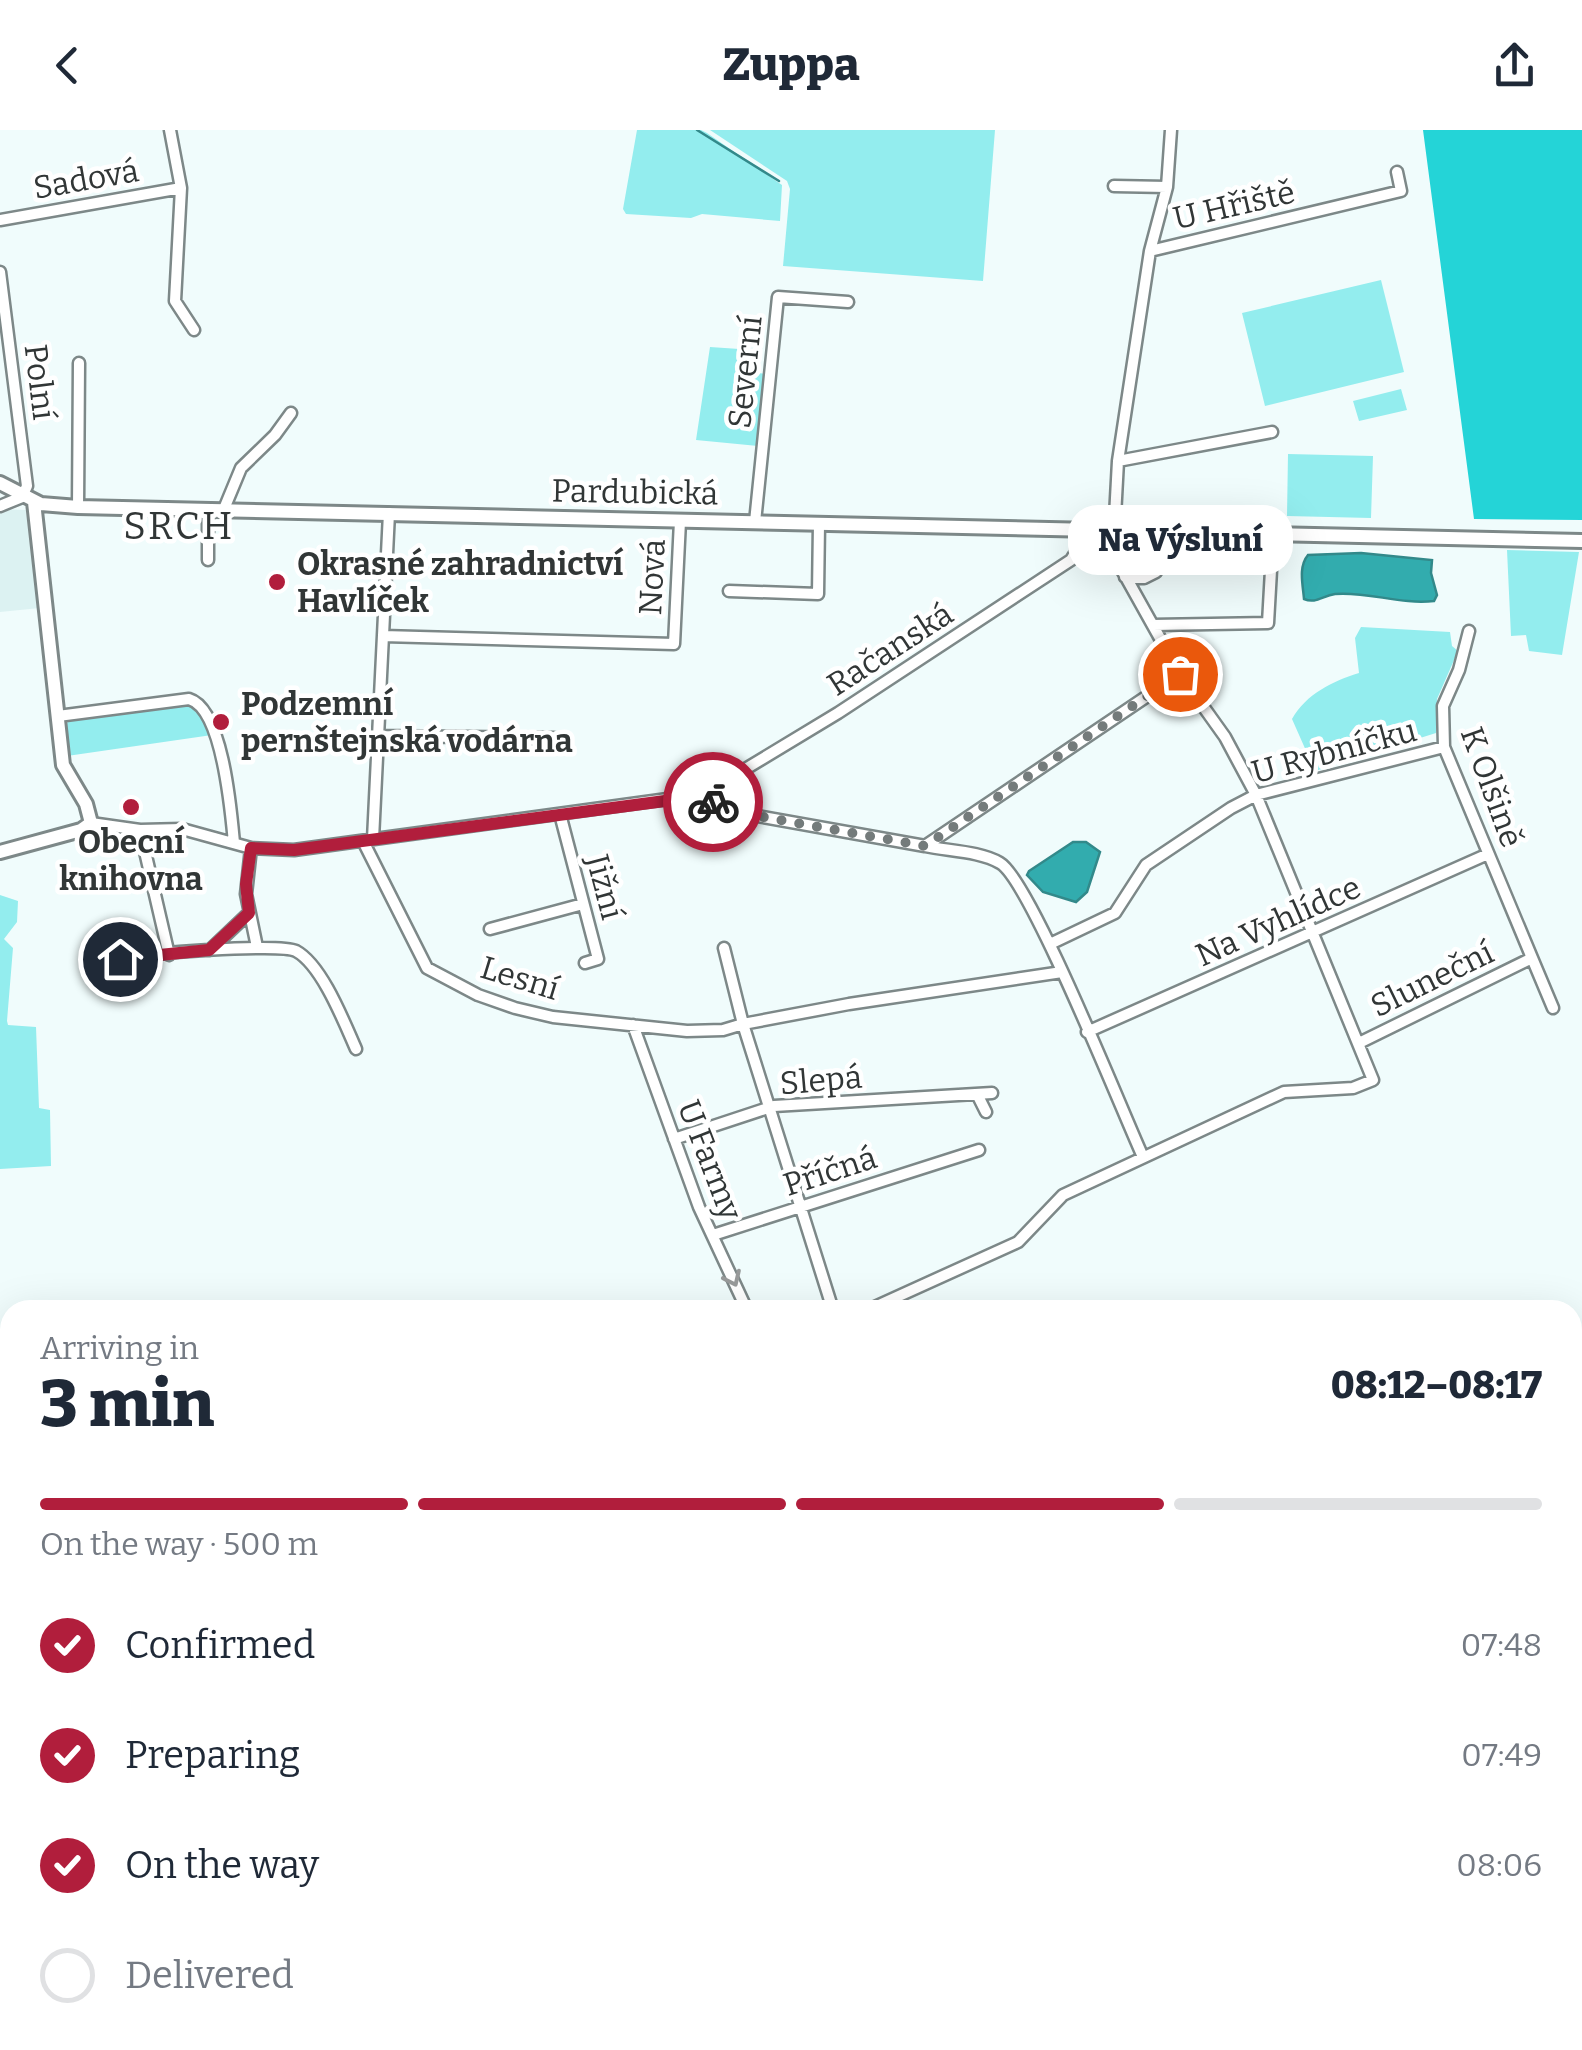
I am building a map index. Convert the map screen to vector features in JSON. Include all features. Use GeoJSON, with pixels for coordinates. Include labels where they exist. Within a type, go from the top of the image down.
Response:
{"type":"FeatureCollection","features":[{"type":"Feature","properties":{"kind":"street","name":"Sadová"},"geometry":{"type":"LineString","coordinates":[[170,130],[181,188],[174,301],[194,330]]}},
{"type":"Feature","properties":{"kind":"street"},"geometry":{"type":"LineString","coordinates":[[1150,250],[1167,187],[1171,130]]}},
{"type":"Feature","properties":{"kind":"street","name":"U Hřiště"},"geometry":{"type":"LineString","coordinates":[[1143,1157],[1284,1092],[1353,1088],[1373,1080],[1256,795],[1225,736],[1180,674],[1113,557],[1118,461],[1150,250],[1402,191],[1397,172]]}},
{"type":"Feature","properties":{"kind":"street"},"geometry":{"type":"LineString","coordinates":[[1114,186],[1167,187]]}},
{"type":"Feature","properties":{"kind":"street","name":"Sadová"},"geometry":{"type":"LineString","coordinates":[[0,220],[181,188]]}},
{"type":"Feature","properties":{"kind":"street","name":"Polní"},"geometry":{"type":"LineString","coordinates":[[0,272],[28,499]]}},
{"type":"Feature","properties":{"kind":"street","name":"Severní"},"geometry":{"type":"LineString","coordinates":[[754,522],[778,297],[848,302]]}},
{"type":"Feature","properties":{"kind":"street"},"geometry":{"type":"LineString","coordinates":[[78,507],[80,363]]}},
{"type":"Feature","properties":{"kind":"street"},"geometry":{"type":"LineString","coordinates":[[224,509],[241,468],[291,412]]}},
{"type":"Feature","properties":{"kind":"street"},"geometry":{"type":"LineString","coordinates":[[1118,461],[1272,432]]}},
{"type":"Feature","properties":{"kind":"street","name":"Pardubická"},"geometry":{"type":"LineString","coordinates":[[0,484],[28,499],[78,507],[1582,540]]}},
{"type":"Feature","properties":{"kind":"street"},"geometry":{"type":"LineString","coordinates":[[0,506],[28,499],[65,774],[86,804],[91,823]]}},
{"type":"Feature","properties":{"kind":"street"},"geometry":{"type":"LineString","coordinates":[[208,509],[208,560]]}},
{"type":"Feature","properties":{"kind":"street"},"geometry":{"type":"LineString","coordinates":[[368,840],[380,736],[389,513]]}},
{"type":"Feature","properties":{"kind":"street","name":"Nová"},"geometry":{"type":"LineString","coordinates":[[383,636],[674,644],[680,521]]}},
{"type":"Feature","properties":{"kind":"street"},"geometry":{"type":"LineString","coordinates":[[729,590],[818,594],[820,524]]}},
{"type":"Feature","properties":{"kind":"street","name":"Račanská"},"geometry":{"type":"LineString","coordinates":[[708,792],[838,713],[1071,560],[1078,531]]}},
{"type":"Feature","properties":{"kind":"street"},"geometry":{"type":"LineString","coordinates":[[1125,577],[1144,578],[1156,572],[1162,532]]}},
{"type":"Feature","properties":{"kind":"street"},"geometry":{"type":"LineString","coordinates":[[1152,625],[1268,623],[1273,535]]}},
{"type":"Feature","properties":{"kind":"street","name":"K Olšině"},"geometry":{"type":"LineString","coordinates":[[1469,631],[1444,706],[1444,747],[1532,958]]}},
{"type":"Feature","properties":{"kind":"street"},"geometry":{"type":"LineString","coordinates":[[925,846],[1180,674]]}},
{"type":"Feature","properties":{"kind":"street"},"geometry":{"type":"LineString","coordinates":[[58,716],[190,699],[201,703],[219,749],[234,844]]}},
{"type":"Feature","properties":{"kind":"street"},"geometry":{"type":"LineString","coordinates":[[380,736],[554,738]]}},
{"type":"Feature","properties":{"kind":"street","name":"U Rybníčku"},"geometry":{"type":"LineString","coordinates":[[1050,944],[1115,912],[1146,865],[1256,795],[1444,747]]}},
{"type":"Feature","properties":{"kind":"street"},"geometry":{"type":"LineString","coordinates":[[0,852],[81,830],[91,823],[140,830],[190,830],[251,848],[294,850],[680,799],[708,792],[717,807],[724,810],[1000,863],[1013,876],[1050,944],[1143,1157],[1063,1195],[1018,1242],[891,1300]]}},
{"type":"Feature","properties":{"kind":"street","name":"Jižní"},"geometry":{"type":"LineString","coordinates":[[560,814],[598,959],[584,963]]}},
{"type":"Feature","properties":{"kind":"street"},"geometry":{"type":"LineString","coordinates":[[140,830],[169,955]]}},
{"type":"Feature","properties":{"kind":"street","name":"Lesní"},"geometry":{"type":"LineString","coordinates":[[368,840],[427,968],[478,994],[553,1017],[688,1031],[722,1030],[849,1004],[1062,972]]}},
{"type":"Feature","properties":{"kind":"street"},"geometry":{"type":"LineString","coordinates":[[251,848],[246,884],[258,947]]}},
{"type":"Feature","properties":{"kind":"street","name":"Na Vyhlídce"},"geometry":{"type":"LineString","coordinates":[[1087,1032],[1488,854]]}},
{"type":"Feature","properties":{"kind":"street"},"geometry":{"type":"LineString","coordinates":[[490,929],[584,904]]}},
{"type":"Feature","properties":{"kind":"street"},"geometry":{"type":"LineString","coordinates":[[209,950],[249,913]]}},
{"type":"Feature","properties":{"kind":"street"},"geometry":{"type":"LineString","coordinates":[[102,974],[120,959],[258,947],[291,949],[299,952],[318,974],[356,1048]]}},
{"type":"Feature","properties":{"kind":"street"},"geometry":{"type":"LineString","coordinates":[[724,948],[742,1024],[830,1300]]}},
{"type":"Feature","properties":{"kind":"street","name":"Sluneční"},"geometry":{"type":"LineString","coordinates":[[1359,1043],[1532,958],[1553,1008]]}},
{"type":"Feature","properties":{"kind":"street","name":"U Farmy"},"geometry":{"type":"LineString","coordinates":[[633,1025],[674,1139],[742,1300]]}},
{"type":"Feature","properties":{"kind":"street","name":"Slepá"},"geometry":{"type":"LineString","coordinates":[[674,1139],[768,1109],[992,1093]]}},
{"type":"Feature","properties":{"kind":"street"},"geometry":{"type":"LineString","coordinates":[[977,1094],[986,1112]]}},
{"type":"Feature","properties":{"kind":"street","name":"Příčná"},"geometry":{"type":"LineString","coordinates":[[713,1235],[979,1150]]}},
{"type":"Feature","properties":{"kind":"street"},"geometry":{"type":"LineString","coordinates":[[963,1155],[968,1168]]}},
{"type":"Feature","properties":{"kind":"shaded area"},"geometry":{"type":"Polygon","coordinates":[[[637,130],[707,133],[782,185],[780,221],[702,214],[691,218],[626,214],[623,209],[637,130]]]}},
{"type":"Feature","properties":{"kind":"shaded area"},"geometry":{"type":"Polygon","coordinates":[[[710,130],[995,130],[983,281],[783,266],[790,189],[787,181],[710,130]]]}},
{"type":"Feature","properties":{"kind":"shaded area"},"geometry":{"type":"Polygon","coordinates":[[[1423,130],[1582,130],[1582,520],[1474,519],[1423,130]]]}},
{"type":"Feature","properties":{"kind":"shaded area"},"geometry":{"type":"Polygon","coordinates":[[[1381,280],[1404,372],[1265,406],[1242,313],[1381,280]]]}},
{"type":"Feature","properties":{"kind":"shaded area"},"geometry":{"type":"Polygon","coordinates":[[[710,347],[754,350],[752,372],[765,374],[758,446],[696,440],[710,347]]]}},
{"type":"Feature","properties":{"kind":"shaded area"},"geometry":{"type":"Polygon","coordinates":[[[1401,389],[1407,410],[1359,421],[1353,401],[1401,389]]]}},
{"type":"Feature","properties":{"kind":"shaded area"},"geometry":{"type":"Polygon","coordinates":[[[1288,454],[1373,456],[1371,518],[1287,516],[1288,454]]]}},
{"type":"Feature","properties":{"kind":"shaded area"},"geometry":{"type":"Polygon","coordinates":[[[0,509],[26,510],[40,608],[0,612],[0,509]]]}},
{"type":"Feature","properties":{"kind":"shaded area"},"geometry":{"type":"Polygon","coordinates":[[[1122,537],[1146,537],[1154,543],[1151,568],[1142,573],[1128,571],[1118,548],[1122,537]]]}},
{"type":"Feature","properties":{"kind":"shaded area"},"geometry":{"type":"Polygon","coordinates":[[[1507,550],[1579,552],[1562,655],[1529,651],[1526,635],[1511,636],[1507,550]]]}},
{"type":"Feature","properties":{"kind":"shaded area"},"geometry":{"type":"Polygon","coordinates":[[[1361,553],[1432,560],[1437,595],[1434,601],[1347,594],[1304,599],[1302,571],[1308,555],[1361,553]]]}},
{"type":"Feature","properties":{"kind":"shaded area"},"geometry":{"type":"Polygon","coordinates":[[[1361,627],[1450,632],[1452,646],[1458,651],[1437,699],[1436,733],[1315,771],[1292,719],[1321,690],[1359,673],[1355,638],[1361,627]]]}},
{"type":"Feature","properties":{"kind":"shaded area"},"geometry":{"type":"Polygon","coordinates":[[[185,703],[197,706],[212,735],[67,756],[64,725],[71,720],[185,703]]]}},
{"type":"Feature","properties":{"kind":"shaded area"},"geometry":{"type":"Polygon","coordinates":[[[1073,842],[1086,842],[1100,852],[1087,892],[1076,902],[1043,892],[1027,875],[1073,842]]]}},
{"type":"Feature","properties":{"kind":"shaded area"},"geometry":{"type":"Polygon","coordinates":[[[0,895],[18,901],[17,922],[4,939],[13,948],[7,1021],[8,1025],[36,1027],[39,1108],[50,1110],[51,1166],[0,1169],[0,895]]]}},
{"type":"Feature","properties":{"kind":"waterway"},"geometry":{"type":"LineString","coordinates":[[697,130],[779,181]]}},
{"type":"Feature","properties":{"kind":"way so far"},"geometry":{"type":"LineString","coordinates":[[713,802],[724,810],[925,846],[1180,674]]}},
{"type":"Feature","properties":{"kind":"place","name":"Okrasné zahradnictví Havlíček"},"geometry":{"type":"Point","coordinates":[277,582]}},
{"type":"Feature","properties":{"kind":"place","name":"Na Výsluní"},"geometry":{"type":"Point","coordinates":[1180,674]}},
{"type":"Feature","properties":{"kind":"place","name":"Podzemní pernštejnská vodárna"},"geometry":{"type":"Point","coordinates":[221,722]}},
{"type":"Feature","properties":{"kind":"place","name":"Obecní knihovna"},"geometry":{"type":"Point","coordinates":[131,807]}},
{"type":"Feature","properties":{"kind":"district","name":"SRCH"},"geometry":{"type":"Point","coordinates":[179,526]}},
{"type":"Feature","properties":{"kind":"route"},"geometry":{"type":"LineString","coordinates":[[120,959],[209,950],[249,913],[246,871],[251,848],[294,850],[680,799],[708,792],[713,802]]}}]}
